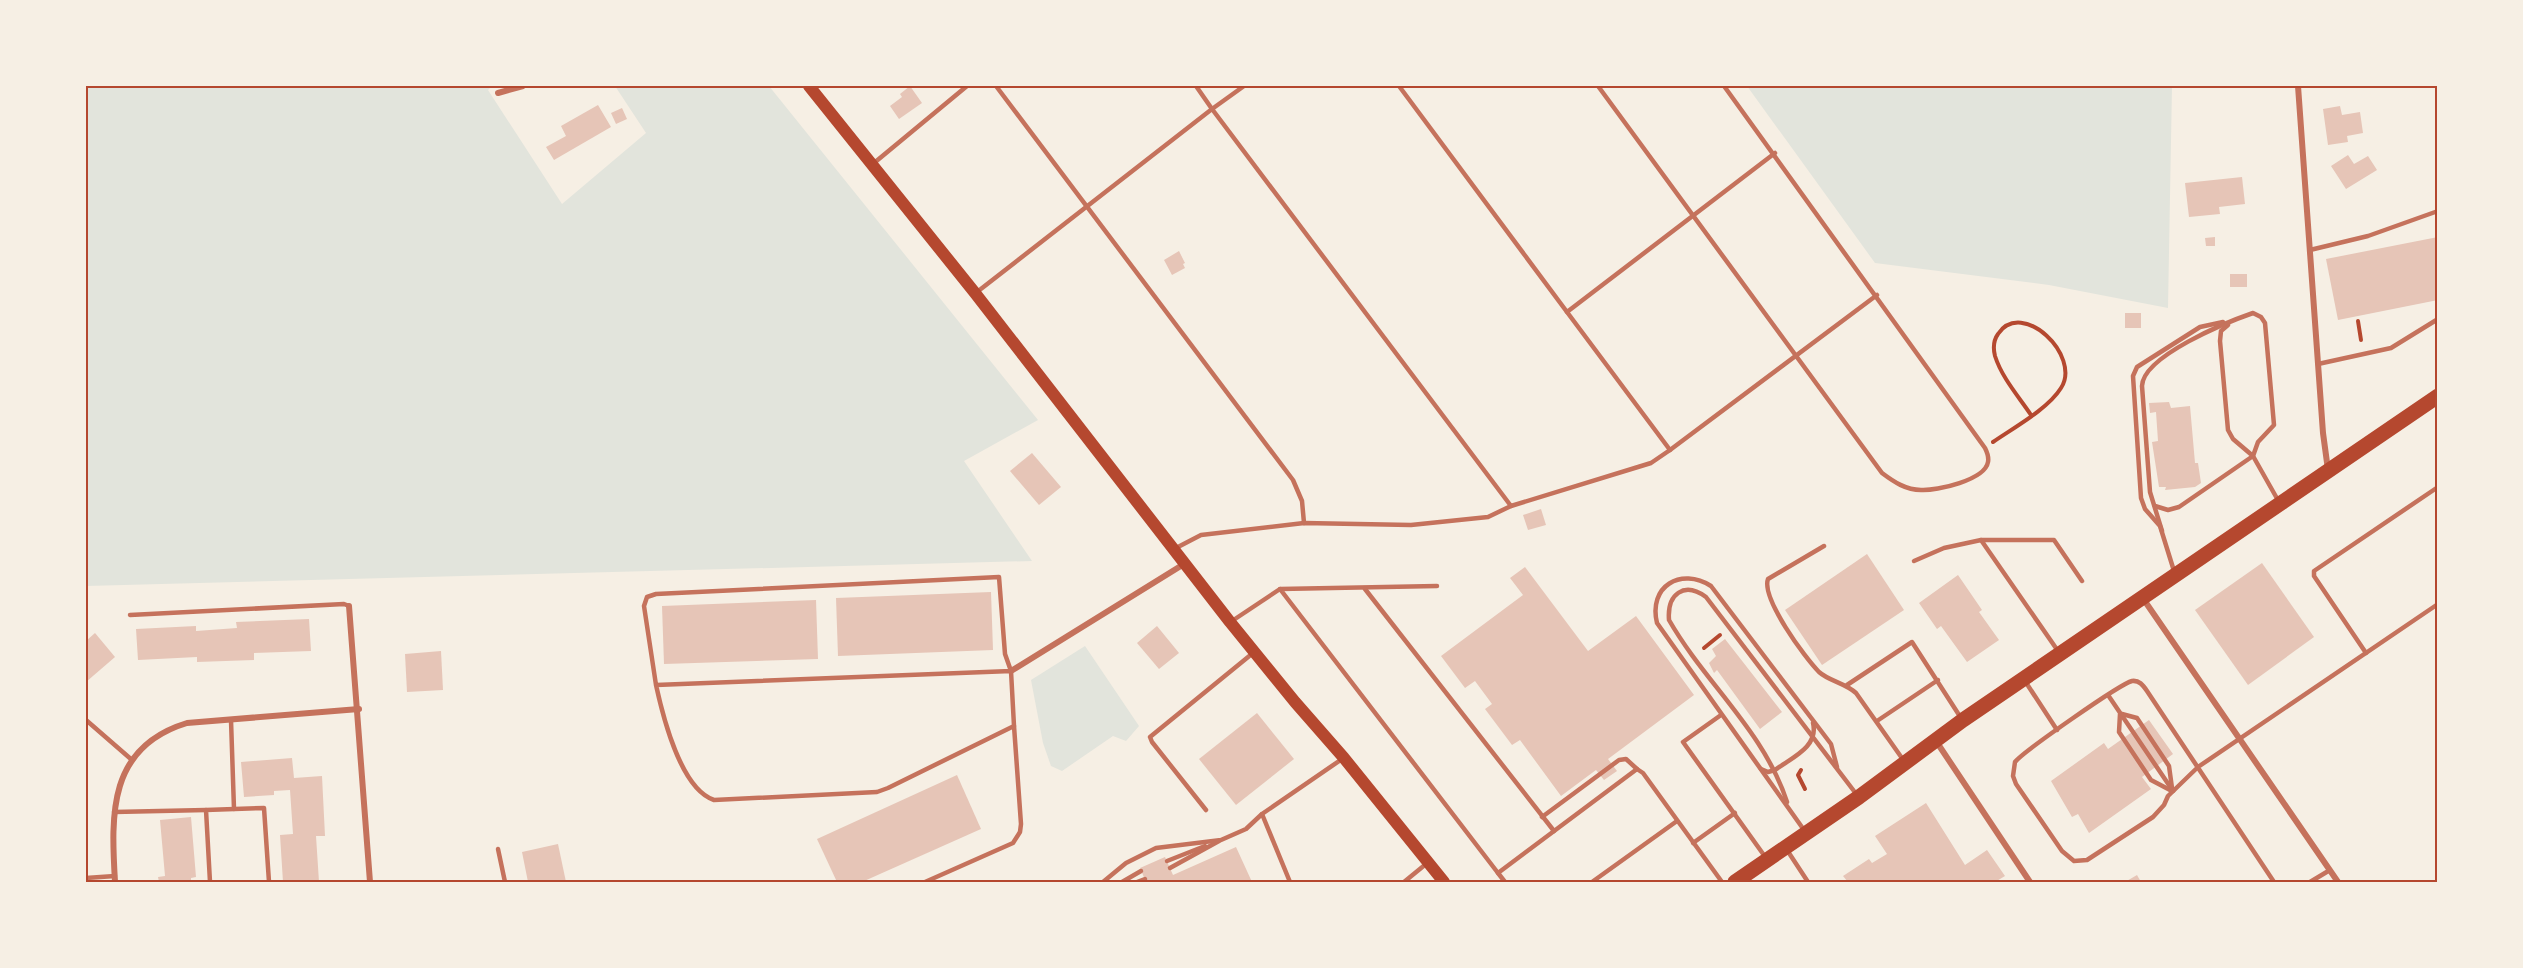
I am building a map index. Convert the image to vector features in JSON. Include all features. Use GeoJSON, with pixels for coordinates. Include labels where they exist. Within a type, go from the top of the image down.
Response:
{"type":"FeatureCollection","features":[{"type":"Feature","properties":{"kind":"main road"},"geometry":{"type":"LineString","coordinates":[[809,86],[975,293],[1230,622],[1444,882]]}},
{"type":"Feature","properties":{"kind":"main road"},"geometry":{"type":"LineString","coordinates":[[1740,881],[1963,720],[2279,502],[2438,396]]}},
{"type":"Feature","properties":{"kind":"street"},"geometry":{"type":"LineString","coordinates":[[498,93],[524,86]]}},
{"type":"Feature","properties":{"kind":"street"},"geometry":{"type":"LineString","coordinates":[[2298,86],[2328,470]]}},
{"type":"Feature","properties":{"kind":"street"},"geometry":{"type":"LineString","coordinates":[[1011,671],[1185,563]]}},
{"type":"Feature","properties":{"kind":"street"},"geometry":{"type":"LineString","coordinates":[[2142,597],[2338,882]]}},
{"type":"Feature","properties":{"kind":"street"},"geometry":{"type":"LineString","coordinates":[[349,606],[370,882]]}},
{"type":"Feature","properties":{"kind":"street"},"geometry":{"type":"LineString","coordinates":[[115,879],[114,812],[119,784],[132,760],[150,741],[174,727],[187,723],[358,709]]}},
{"type":"Feature","properties":{"kind":"street"},"geometry":{"type":"LineString","coordinates":[[1936,740],[2030,882]]}},
{"type":"Feature","properties":{"kind":"lane"},"geometry":{"type":"LineString","coordinates":[[872,164],[968,86]]}},
{"type":"Feature","properties":{"kind":"lane"},"geometry":{"type":"LineString","coordinates":[[996,86],[1293,480],[1302,501],[1304,523]]}},
{"type":"Feature","properties":{"kind":"lane"},"geometry":{"type":"LineString","coordinates":[[1196,86],[1511,506]]}},
{"type":"Feature","properties":{"kind":"lane"},"geometry":{"type":"LineString","coordinates":[[975,293],[1244,86]]}},
{"type":"Feature","properties":{"kind":"lane"},"geometry":{"type":"LineString","coordinates":[[1399,86],[1670,450]]}},
{"type":"Feature","properties":{"kind":"lane"},"geometry":{"type":"LineString","coordinates":[[1598,86],[1882,473],[1906,488],[1921,490],[1959,483],[1977,475],[1986,467],[1989,459],[1985,448],[1877,295],[1724,86]]}},
{"type":"Feature","properties":{"kind":"lane"},"geometry":{"type":"LineString","coordinates":[[1567,312],[1774,153]]}},
{"type":"Feature","properties":{"kind":"lane"},"geometry":{"type":"LineString","coordinates":[[2310,250],[2384,231],[2436,210]]}},
{"type":"Feature","properties":{"kind":"lane"},"geometry":{"type":"LineString","coordinates":[[1174,549],[1201,535],[1304,523],[1411,525],[1488,516],[1511,506],[1651,463],[1877,295]]}},
{"type":"Feature","properties":{"kind":"lane"},"geometry":{"type":"LineString","coordinates":[[2155,506],[2168,510],[2179,507],[2253,456],[2258,442],[2274,425],[2265,323],[2261,317],[2253,313],[2202,333],[2152,366],[2144,375],[2142,386],[2150,492],[2175,573]]}},
{"type":"Feature","properties":{"kind":"lane"},"geometry":{"type":"LineString","coordinates":[[2235,319],[2221,331],[2220,341],[2227,425],[2234,439],[2253,456],[2279,502]]}},
{"type":"Feature","properties":{"kind":"lane"},"geometry":{"type":"LineString","coordinates":[[2162,531],[2145,508],[2141,498],[2133,376],[2137,367],[2200,327],[2235,319]]}},
{"type":"Feature","properties":{"kind":"lane"},"geometry":{"type":"LineString","coordinates":[[2318,364],[2391,348],[2438,319]]}},
{"type":"Feature","properties":{"kind":"lane"},"geometry":{"type":"LineString","coordinates":[[2366,653],[2314,576],[2314,571],[2438,487]]}},
{"type":"Feature","properties":{"kind":"lane"},"geometry":{"type":"LineString","coordinates":[[1981,540],[2060,653]]}},
{"type":"Feature","properties":{"kind":"lane"},"geometry":{"type":"LineString","coordinates":[[1914,561],[1950,546],[1981,540],[2054,540],[2082,581]]}},
{"type":"Feature","properties":{"kind":"lane"},"geometry":{"type":"LineString","coordinates":[[1824,546],[1772,576],[1767,584],[1775,612],[1820,673],[1847,684],[1877,722],[1905,764]]}},
{"type":"Feature","properties":{"kind":"lane"},"geometry":{"type":"LineString","coordinates":[[925,882],[1013,843],[1018,838],[1021,824],[1011,671],[1005,654],[999,577],[656,594],[647,597],[644,606],[656,685],[673,744],[688,774],[705,797],[714,800],[877,792],[1014,726]]}},
{"type":"Feature","properties":{"kind":"lane"},"geometry":{"type":"LineString","coordinates":[[1807,834],[1656,623],[1654,612],[1656,600],[1669,583],[1688,577],[1701,579],[1711,586],[1831,744],[1837,767]]}},
{"type":"Feature","properties":{"kind":"lane"},"geometry":{"type":"LineString","coordinates":[[1230,622],[1280,589],[1437,586]]}},
{"type":"Feature","properties":{"kind":"lane"},"geometry":{"type":"LineString","coordinates":[[1280,589],[1505,882]]}},
{"type":"Feature","properties":{"kind":"lane"},"geometry":{"type":"LineString","coordinates":[[1365,589],[1554,831]]}},
{"type":"Feature","properties":{"kind":"lane"},"geometry":{"type":"LineString","coordinates":[[1789,806],[1775,770],[1735,710],[1669,620],[1668,610],[1674,596],[1683,591],[1692,590],[1706,597],[1859,797]]}},
{"type":"Feature","properties":{"kind":"lane"},"geometry":{"type":"LineString","coordinates":[[130,615],[344,604],[349,606]]}},
{"type":"Feature","properties":{"kind":"lane"},"geometry":{"type":"LineString","coordinates":[[2274,882],[2198,766],[2142,684],[2136,681],[2130,681],[2094,704],[2015,762],[2013,776],[2016,784],[2062,851],[2074,861],[2087,860],[2153,817],[2173,791],[2198,766],[2438,604]]}},
{"type":"Feature","properties":{"kind":"lane"},"geometry":{"type":"LineString","coordinates":[[1847,684],[1912,642],[1963,720]]}},
{"type":"Feature","properties":{"kind":"lane"},"geometry":{"type":"LineString","coordinates":[[1206,810],[1150,737],[1254,652]]}},
{"type":"Feature","properties":{"kind":"lane"},"geometry":{"type":"LineString","coordinates":[[656,685],[1011,671]]}},
{"type":"Feature","properties":{"kind":"lane"},"geometry":{"type":"LineString","coordinates":[[2023,679],[2058,730]]}},
{"type":"Feature","properties":{"kind":"lane"},"geometry":{"type":"LineString","coordinates":[[1877,722],[1938,680]]}},
{"type":"Feature","properties":{"kind":"lane"},"geometry":{"type":"LineString","coordinates":[[2108,695],[2173,791]]}},
{"type":"Feature","properties":{"kind":"lane"},"geometry":{"type":"LineString","coordinates":[[2120,713],[2137,718],[2144,728],[2169,766],[2173,791]]}},
{"type":"Feature","properties":{"kind":"lane"},"geometry":{"type":"LineString","coordinates":[[2120,713],[2119,732],[2151,780],[2173,791]]}},
{"type":"Feature","properties":{"kind":"lane"},"geometry":{"type":"LineString","coordinates":[[1721,715],[1683,742],[1768,860]]}},
{"type":"Feature","properties":{"kind":"lane"},"geometry":{"type":"LineString","coordinates":[[1758,767],[1768,772],[1775,770],[1812,744],[1814,729],[1811,718]]}},
{"type":"Feature","properties":{"kind":"lane"},"geometry":{"type":"LineString","coordinates":[[86,720],[132,760]]}},
{"type":"Feature","properties":{"kind":"lane"},"geometry":{"type":"LineString","coordinates":[[231,720],[234,809]]}},
{"type":"Feature","properties":{"kind":"lane"},"geometry":{"type":"LineString","coordinates":[[1167,861],[1246,829],[1262,814],[1344,758]]}},
{"type":"Feature","properties":{"kind":"lane"},"geometry":{"type":"LineString","coordinates":[[1542,817],[1619,760],[1626,759],[1643,773],[1722,882]]}},
{"type":"Feature","properties":{"kind":"lane"},"geometry":{"type":"LineString","coordinates":[[1498,873],[1637,769]]}},
{"type":"Feature","properties":{"kind":"lane"},"geometry":{"type":"LineString","coordinates":[[114,812],[264,808],[269,882]]}},
{"type":"Feature","properties":{"kind":"lane"},"geometry":{"type":"LineString","coordinates":[[206,810],[210,882]]}},
{"type":"Feature","properties":{"kind":"lane"},"geometry":{"type":"LineString","coordinates":[[1693,843],[1735,813]]}},
{"type":"Feature","properties":{"kind":"lane"},"geometry":{"type":"LineString","coordinates":[[1262,814],[1290,882]]}},
{"type":"Feature","properties":{"kind":"lane"},"geometry":{"type":"LineString","coordinates":[[1592,882],[1677,821]]}},
{"type":"Feature","properties":{"kind":"lane"},"geometry":{"type":"LineString","coordinates":[[1170,868],[1221,840]]}},
{"type":"Feature","properties":{"kind":"lane"},"geometry":{"type":"LineString","coordinates":[[1103,882],[1126,863],[1156,848],[1221,840]]}},
{"type":"Feature","properties":{"kind":"lane"},"geometry":{"type":"LineString","coordinates":[[1785,848],[1808,882]]}},
{"type":"Feature","properties":{"kind":"lane"},"geometry":{"type":"LineString","coordinates":[[498,849],[505,882]]}},
{"type":"Feature","properties":{"kind":"lane"},"geometry":{"type":"LineString","coordinates":[[1404,882],[1428,862]]}},
{"type":"Feature","properties":{"kind":"lane"},"geometry":{"type":"LineString","coordinates":[[2310,882],[2330,870]]}},
{"type":"Feature","properties":{"kind":"lane"},"geometry":{"type":"LineString","coordinates":[[1122,882],[1142,871]]}},
{"type":"Feature","properties":{"kind":"lane"},"geometry":{"type":"LineString","coordinates":[[86,878],[115,879]]}},
{"type":"Feature","properties":{"kind":"lane"},"geometry":{"type":"LineString","coordinates":[[1137,882],[1145,879]]}},
{"type":"Feature","properties":{"kind":"path"},"geometry":{"type":"LineString","coordinates":[[2358,321],[2361,340]]}},
{"type":"Feature","properties":{"kind":"path"},"geometry":{"type":"LineString","coordinates":[[1985,448],[2031,415],[2049,402],[2062,387],[2066,373],[2064,361],[2057,346],[2045,334],[2024,323],[2008,326],[2000,331],[1993,346],[2001,370],[2031,415]]}},
{"type":"Feature","properties":{"kind":"path"},"geometry":{"type":"LineString","coordinates":[[1707,652],[1703,647],[1724,632]]}},
{"type":"Feature","properties":{"kind":"path"},"geometry":{"type":"LineString","coordinates":[[1805,789],[1798,775],[1808,765]]}},
{"type":"Feature","properties":{"kind":"shaded area"},"geometry":{"type":"Polygon","coordinates":[[[86,86],[492,86],[488,90],[562,204],[646,133],[615,86],[769,86],[1038,420],[964,461],[1032,561],[86,586],[86,86]]]}},
{"type":"Feature","properties":{"kind":"shaded area"},"geometry":{"type":"Polygon","coordinates":[[[1747,86],[2172,86],[2168,308],[2049,285],[1875,263],[1747,86]]]}},
{"type":"Feature","properties":{"kind":"shaded area"},"geometry":{"type":"Polygon","coordinates":[[[1085,646],[1139,726],[1126,741],[1113,736],[1062,771],[1051,766],[1043,743],[1031,680],[1085,646]]]}},
{"type":"Feature","properties":{"kind":"building"},"geometry":{"type":"Polygon","coordinates":[[[910,86],[922,103],[899,119],[890,106],[902,97],[900,94],[910,86]]]}},
{"type":"Feature","properties":{"kind":"building"},"geometry":{"type":"Polygon","coordinates":[[[598,105],[611,127],[554,160],[546,147],[566,136],[561,126],[598,105]]]}},
{"type":"Feature","properties":{"kind":"building"},"geometry":{"type":"Polygon","coordinates":[[[2340,106],[2342,115],[2360,112],[2363,133],[2347,136],[2348,142],[2328,145],[2323,109],[2340,106]]]}},
{"type":"Feature","properties":{"kind":"building"},"geometry":{"type":"Polygon","coordinates":[[[622,108],[627,119],[616,124],[611,113],[622,108]]]}},
{"type":"Feature","properties":{"kind":"building"},"geometry":{"type":"Polygon","coordinates":[[[2348,155],[2354,164],[2368,156],[2377,170],[2346,189],[2331,166],[2348,155]]]}},
{"type":"Feature","properties":{"kind":"building"},"geometry":{"type":"Polygon","coordinates":[[[2242,177],[2245,204],[2219,207],[2220,214],[2189,217],[2185,183],[2242,177]]]}},
{"type":"Feature","properties":{"kind":"building"},"geometry":{"type":"Polygon","coordinates":[[[2215,237],[2215,246],[2206,246],[2205,238],[2215,237]]]}},
{"type":"Feature","properties":{"kind":"building"},"geometry":{"type":"Polygon","coordinates":[[[2438,237],[2438,300],[2338,320],[2326,259],[2438,237]]]}},
{"type":"Feature","properties":{"kind":"building"},"geometry":{"type":"Polygon","coordinates":[[[1179,251],[1185,268],[1172,275],[1164,260],[1179,251]]]}},
{"type":"Feature","properties":{"kind":"building"},"geometry":{"type":"Polygon","coordinates":[[[2230,274],[2247,274],[2247,287],[2230,287],[2230,274]]]}},
{"type":"Feature","properties":{"kind":"building"},"geometry":{"type":"Polygon","coordinates":[[[2125,313],[2141,313],[2141,328],[2125,328],[2125,313]]]}},
{"type":"Feature","properties":{"kind":"building"},"geometry":{"type":"Polygon","coordinates":[[[2169,402],[2171,408],[2190,406],[2195,463],[2198,463],[2201,483],[2195,487],[2165,490],[2166,487],[2159,487],[2152,442],[2158,441],[2156,412],[2150,413],[2149,403],[2169,402]]]}},
{"type":"Feature","properties":{"kind":"building"},"geometry":{"type":"Polygon","coordinates":[[[1032,453],[1061,487],[1039,505],[1010,471],[1032,453]]]}},
{"type":"Feature","properties":{"kind":"building"},"geometry":{"type":"Polygon","coordinates":[[[1541,509],[1546,525],[1528,530],[1523,515],[1541,509]]]}},
{"type":"Feature","properties":{"kind":"building"},"geometry":{"type":"Polygon","coordinates":[[[1867,554],[1904,610],[1822,665],[1785,610],[1867,554]]]}},
{"type":"Feature","properties":{"kind":"building"},"geometry":{"type":"Polygon","coordinates":[[[2262,563],[2314,637],[2248,685],[2195,610],[2262,563]]]}},
{"type":"Feature","properties":{"kind":"building"},"geometry":{"type":"Polygon","coordinates":[[[1525,567],[1588,651],[1636,616],[1694,695],[1608,759],[1617,771],[1604,780],[1596,770],[1561,796],[1520,740],[1512,745],[1485,709],[1492,704],[1475,681],[1465,688],[1441,656],[1523,595],[1510,578],[1525,567]]]}},
{"type":"Feature","properties":{"kind":"building"},"geometry":{"type":"Polygon","coordinates":[[[1958,575],[1982,610],[1979,612],[1999,640],[1967,662],[1941,626],[1937,629],[1919,603],[1958,575]]]}},
{"type":"Feature","properties":{"kind":"building"},"geometry":{"type":"Polygon","coordinates":[[[991,592],[993,650],[838,656],[836,598],[991,592]]]}},
{"type":"Feature","properties":{"kind":"building"},"geometry":{"type":"Polygon","coordinates":[[[816,600],[818,659],[664,664],[662,606],[816,600]]]}},
{"type":"Feature","properties":{"kind":"building"},"geometry":{"type":"Polygon","coordinates":[[[309,619],[311,651],[254,653],[254,660],[197,662],[197,657],[138,660],[136,629],[196,626],[196,631],[237,628],[236,622],[309,619]]]}},
{"type":"Feature","properties":{"kind":"building"},"geometry":{"type":"Polygon","coordinates":[[[1157,626],[1179,653],[1159,669],[1137,643],[1157,626]]]}},
{"type":"Feature","properties":{"kind":"building"},"geometry":{"type":"Polygon","coordinates":[[[95,633],[115,657],[86,682],[86,641],[95,633]]]}},
{"type":"Feature","properties":{"kind":"building"},"geometry":{"type":"Polygon","coordinates":[[[1725,639],[1782,712],[1760,729],[1717,670],[1714,673],[1709,663],[1716,656],[1712,649],[1725,639]]]}},
{"type":"Feature","properties":{"kind":"building"},"geometry":{"type":"Polygon","coordinates":[[[441,651],[443,690],[407,692],[405,654],[441,651]]]}},
{"type":"Feature","properties":{"kind":"building"},"geometry":{"type":"Polygon","coordinates":[[[1257,713],[1294,759],[1236,805],[1199,759],[1257,713]]]}},
{"type":"Feature","properties":{"kind":"building"},"geometry":{"type":"Polygon","coordinates":[[[2149,720],[2173,754],[2142,777],[2151,789],[2089,833],[2078,814],[2072,817],[2051,781],[2104,743],[2108,749],[2149,720]]]}},
{"type":"Feature","properties":{"kind":"building"},"geometry":{"type":"Polygon","coordinates":[[[292,758],[294,778],[322,776],[325,836],[316,836],[319,882],[283,882],[280,835],[293,834],[290,790],[274,791],[274,795],[244,797],[241,762],[292,758]]]}},
{"type":"Feature","properties":{"kind":"building"},"geometry":{"type":"Polygon","coordinates":[[[957,775],[981,829],[862,882],[837,882],[817,839],[957,775]]]}},
{"type":"Feature","properties":{"kind":"building"},"geometry":{"type":"Polygon","coordinates":[[[1926,803],[1965,865],[1987,850],[2005,876],[1995,882],[1848,882],[1843,876],[1869,859],[1872,863],[1887,854],[1875,836],[1926,803]]]}},
{"type":"Feature","properties":{"kind":"building"},"geometry":{"type":"Polygon","coordinates":[[[191,817],[196,877],[191,878],[191,882],[159,882],[158,877],[165,876],[160,820],[191,817]]]}},
{"type":"Feature","properties":{"kind":"building"},"geometry":{"type":"Polygon","coordinates":[[[558,844],[566,882],[528,882],[522,852],[558,844]]]}},
{"type":"Feature","properties":{"kind":"building"},"geometry":{"type":"Polygon","coordinates":[[[1236,847],[1252,882],[1146,882],[1140,868],[1165,857],[1173,875],[1236,847]]]}},
{"type":"Feature","properties":{"kind":"building"},"geometry":{"type":"Polygon","coordinates":[[[2137,875],[2141,882],[2125,882],[2137,875]]]}}]}
